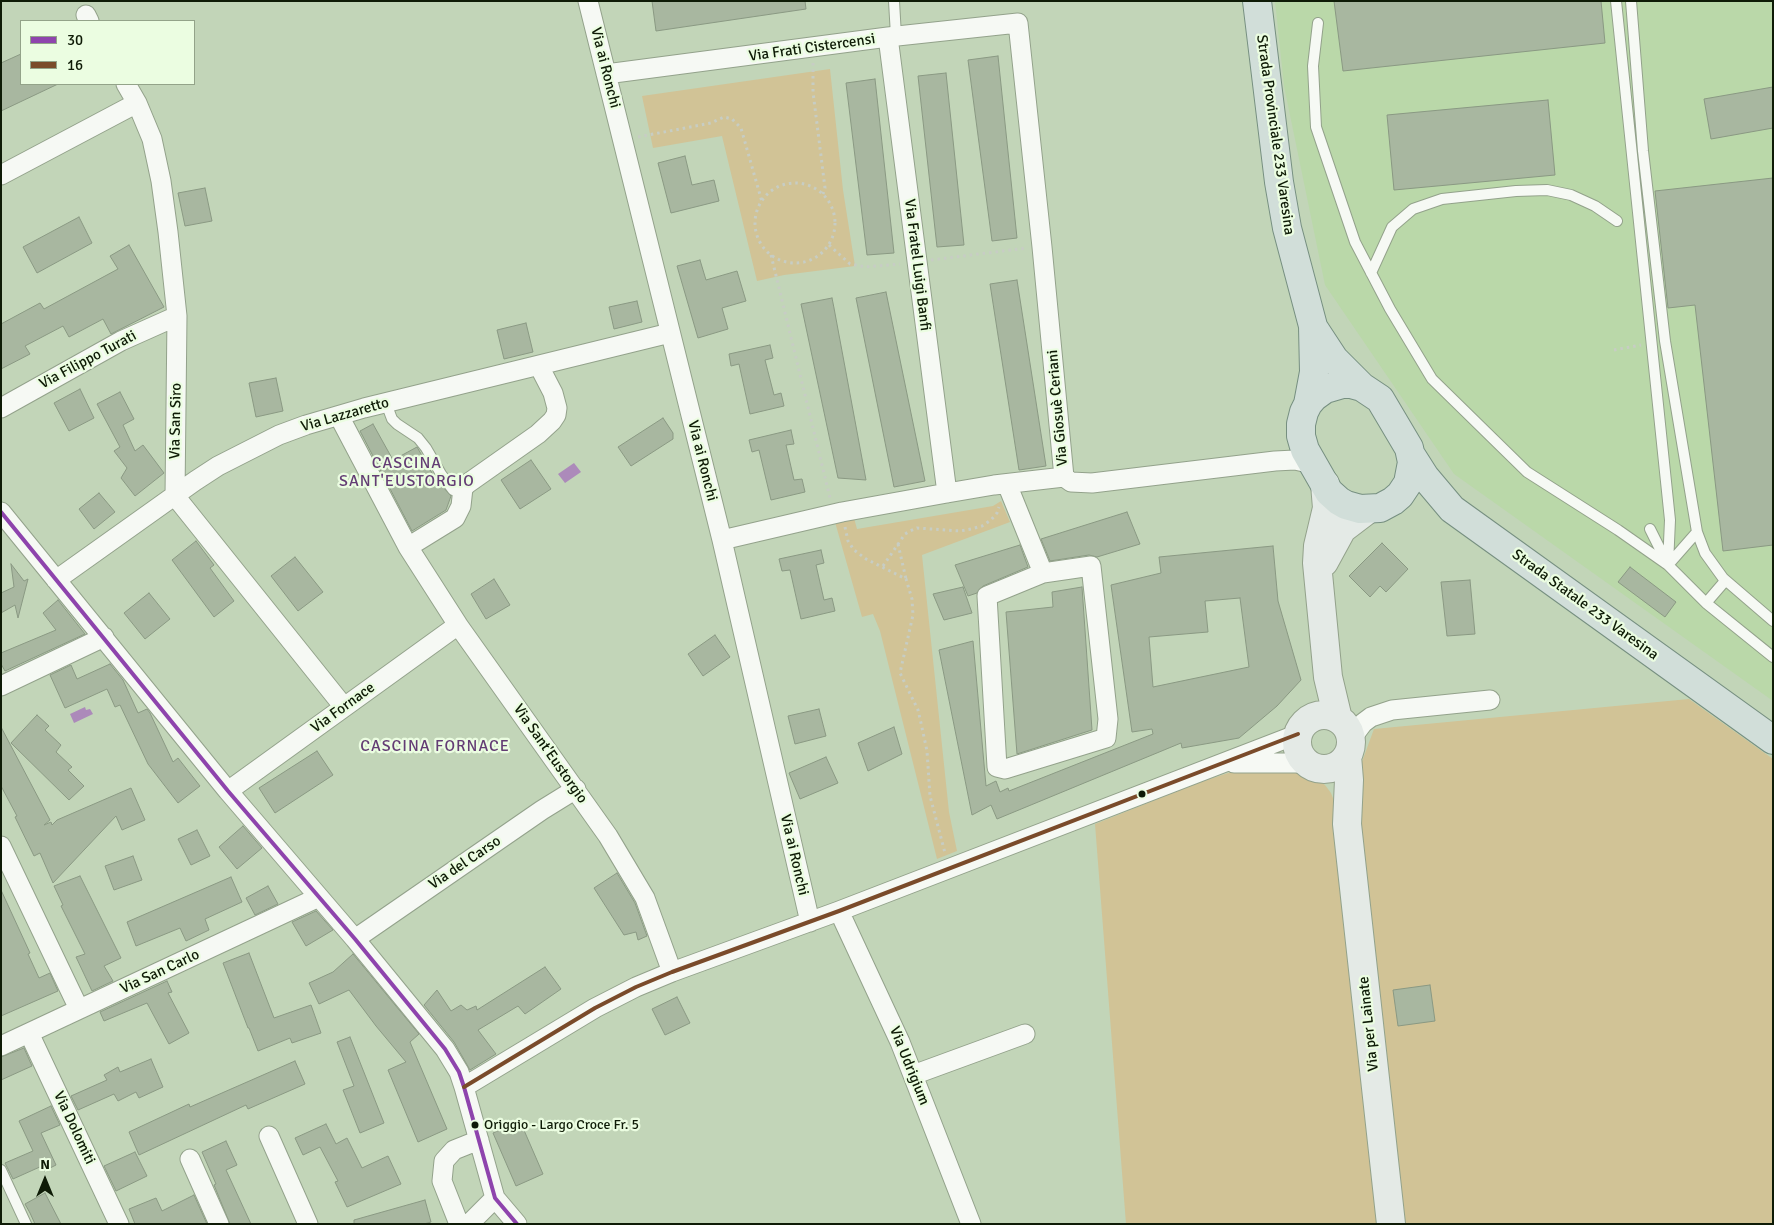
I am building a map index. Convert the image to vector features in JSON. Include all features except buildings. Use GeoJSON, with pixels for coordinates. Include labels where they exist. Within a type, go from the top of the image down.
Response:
{"type":"FeatureCollection","features":[{"type":"Feature","properties":{"kind":"main road","name":"Strada Provinciale 233 Varesina"},"geometry":{"type":"LineString","coordinates":[[1257,1],[1279,182],[1287,228],[1313,326]]}},
{"type":"Feature","properties":{"kind":"main road"},"geometry":{"type":"LineString","coordinates":[[1313,326],[1334,359],[1362,387],[1380,399],[1406,441],[1411,455],[1412,469],[1408,483],[1400,496],[1380,508],[1367,510],[1346,505],[1334,496],[1305,450],[1300,424],[1308,404],[1314,372],[1313,326]]}},
{"type":"Feature","properties":{"kind":"main road"},"geometry":{"type":"LineString","coordinates":[[1308,404],[1319,392],[1333,386],[1352,384],[1362,387]]}},
{"type":"Feature","properties":{"kind":"main road","name":"Strada Statale 233 Varesina"},"geometry":{"type":"LineString","coordinates":[[1411,455],[1425,477],[1452,508],[1773,740]]}},
{"type":"Feature","properties":{"kind":"main road"},"geometry":{"type":"LineString","coordinates":[[1393,501],[1424,501],[1452,508]]}},
{"type":"Feature","properties":{"kind":"street","name":"Via ai Ronchi"},"geometry":{"type":"LineString","coordinates":[[588,1],[722,540],[810,922]]}},
{"type":"Feature","properties":{"kind":"street","name":"Via Frati Cistercensi"},"geometry":{"type":"LineString","coordinates":[[606,74],[1018,22]]}},
{"type":"Feature","properties":{"kind":"street","name":"Via Giosuè Ceriani"},"geometry":{"type":"LineString","coordinates":[[722,540],[842,512],[1000,484],[1064,477],[1018,22]]}},
{"type":"Feature","properties":{"kind":"street","name":"Via Fratel Luigi Banfi"},"geometry":{"type":"LineString","coordinates":[[892,37],[947,493]]}},
{"type":"Feature","properties":{"kind":"street","name":"Via San Siro"},"geometry":{"type":"LineString","coordinates":[[127,85],[137,103],[152,139],[161,181],[168,232],[177,316],[175,496]]}},
{"type":"Feature","properties":{"kind":"street"},"geometry":{"type":"LineString","coordinates":[[1,176],[137,103]]}},
{"type":"Feature","properties":{"kind":"street","name":"Via Filippo Turati"},"geometry":{"type":"LineString","coordinates":[[1,408],[121,341],[177,316]]}},
{"type":"Feature","properties":{"kind":"street","name":"Via Lazzaretto"},"geometry":{"type":"LineString","coordinates":[[56,580],[218,466],[306,425],[670,333]]}},
{"type":"Feature","properties":{"kind":"street"},"geometry":{"type":"LineString","coordinates":[[408,546],[455,518],[462,506],[463,488],[538,434],[556,415],[557,408],[553,393],[540,366]]}},
{"type":"Feature","properties":{"kind":"street","name":"Via Sant'Eustorgio"},"geometry":{"type":"LineString","coordinates":[[339,416],[408,546],[458,625],[608,836],[645,898],[672,972]]}},
{"type":"Feature","properties":{"kind":"street"},"geometry":{"type":"LineString","coordinates":[[1064,477],[1071,482],[1092,483],[1295,460],[1319,474]]}},
{"type":"Feature","properties":{"kind":"street","name":"Via per Lainate"},"geometry":{"type":"LineString","coordinates":[[1319,474],[1327,508],[1318,546],[1317,562],[1331,731],[1349,787],[1347,824],[1391,1224]]}},
{"type":"Feature","properties":{"kind":"street"},"geometry":{"type":"LineString","coordinates":[[1000,484],[1043,573]]}},
{"type":"Feature","properties":{"kind":"street"},"geometry":{"type":"LineString","coordinates":[[175,496],[344,707]]}},
{"type":"Feature","properties":{"kind":"street"},"geometry":{"type":"LineString","coordinates":[[1319,573],[1342,529],[1367,510]]}},
{"type":"Feature","properties":{"kind":"street"},"geometry":{"type":"LineString","coordinates":[[1,512],[228,791],[355,938],[445,1049],[464,1087],[495,1198],[517,1224]]}},
{"type":"Feature","properties":{"kind":"street"},"geometry":{"type":"LineString","coordinates":[[1091,566],[1108,719],[1106,738],[1006,769],[997,767],[987,596],[1043,573],[1091,566]]}},
{"type":"Feature","properties":{"kind":"street","name":"Via Fornace"},"geometry":{"type":"LineString","coordinates":[[228,791],[458,625]]}},
{"type":"Feature","properties":{"kind":"street"},"geometry":{"type":"LineString","coordinates":[[1,686],[104,637]]}},
{"type":"Feature","properties":{"kind":"street"},"geometry":{"type":"LineString","coordinates":[[464,1087],[595,1008],[636,987],[1223,763],[1363,723],[1371,717],[1392,710],[1490,700]]}},
{"type":"Feature","properties":{"kind":"street"},"geometry":{"type":"LineString","coordinates":[[1223,763],[1334,767],[1341,763],[1331,731]]}},
{"type":"Feature","properties":{"kind":"street","name":"Via per Lainate"},"geometry":{"type":"LineString","coordinates":[[1331,731],[1297,750],[1338,797],[1347,824]]}},
{"type":"Feature","properties":{"kind":"street","name":"Via del Carso"},"geometry":{"type":"LineString","coordinates":[[355,938],[542,810],[576,789]]}},
{"type":"Feature","properties":{"kind":"street"},"geometry":{"type":"LineString","coordinates":[[1,846],[79,1009]]}},
{"type":"Feature","properties":{"kind":"street","name":"Via San Carlo"},"geometry":{"type":"LineString","coordinates":[[1,1046],[318,897]]}},
{"type":"Feature","properties":{"kind":"street","name":"Via Udrigium"},"geometry":{"type":"LineString","coordinates":[[839,911],[900,1042],[971,1224]]}},
{"type":"Feature","properties":{"kind":"street","name":"Via Dolomiti"},"geometry":{"type":"LineString","coordinates":[[29,1033],[119,1224]]}},
{"type":"Feature","properties":{"kind":"street"},"geometry":{"type":"LineString","coordinates":[[913,1075],[1025,1034]]}},
{"type":"Feature","properties":{"kind":"street"},"geometry":{"type":"LineString","coordinates":[[269,1136],[308,1224]]}},
{"type":"Feature","properties":{"kind":"street"},"geometry":{"type":"LineString","coordinates":[[459,1224],[442,1181],[444,1161],[454,1150],[479,1140]]}},
{"type":"Feature","properties":{"kind":"street"},"geometry":{"type":"LineString","coordinates":[[190,1159],[219,1224]]}},
{"type":"Feature","properties":{"kind":"street"},"geometry":{"type":"LineString","coordinates":[[469,1224],[495,1198]]}},
{"type":"Feature","properties":{"kind":"lane"},"geometry":{"type":"LineString","coordinates":[[892,37],[894,1]]}},
{"type":"Feature","properties":{"kind":"lane"},"geometry":{"type":"LineString","coordinates":[[1616,1],[1670,520],[1668,565]]}},
{"type":"Feature","properties":{"kind":"lane"},"geometry":{"type":"LineString","coordinates":[[1631,1],[1643,151],[1665,341],[1697,532],[1705,553],[1725,581],[1773,621]]}},
{"type":"Feature","properties":{"kind":"lane"},"geometry":{"type":"LineString","coordinates":[[1318,23],[1313,66],[1316,127],[1355,242],[1390,309],[1432,379],[1527,472],[1618,530],[1668,565],[1706,603],[1773,657]]}},
{"type":"Feature","properties":{"kind":"lane"},"geometry":{"type":"LineString","coordinates":[[1371,273],[1392,227],[1413,209],[1442,199],[1516,191],[1547,190],[1571,195],[1595,206],[1617,221]]}},
{"type":"Feature","properties":{"kind":"lane"},"geometry":{"type":"LineString","coordinates":[[386,404],[392,419],[418,438],[453,490],[462,493]]}},
{"type":"Feature","properties":{"kind":"lane"},"geometry":{"type":"LineString","coordinates":[[1650,529],[1668,565]]}},
{"type":"Feature","properties":{"kind":"lane"},"geometry":{"type":"LineString","coordinates":[[1668,565],[1697,532]]}},
{"type":"Feature","properties":{"kind":"lane"},"geometry":{"type":"LineString","coordinates":[[1706,603],[1725,581]]}},
{"type":"Feature","properties":{"kind":"lane"},"geometry":{"type":"LineString","coordinates":[[1,1170],[26,1224]]}},
{"type":"Feature","properties":{"kind":"path"},"geometry":{"type":"LineString","coordinates":[[813,48],[814,92],[824,188],[823,194]]}},
{"type":"Feature","properties":{"kind":"path"},"geometry":{"type":"LineString","coordinates":[[623,140],[711,123],[724,117],[732,119],[741,128],[762,202]]}},
{"type":"Feature","properties":{"kind":"path"},"geometry":{"type":"LineString","coordinates":[[801,183],[814,188],[823,194],[832,207],[835,220],[834,233],[829,246],[820,255],[808,261],[795,263],[783,261],[771,255],[762,245],[757,234],[755,221],[758,208],[762,202],[775,188],[788,184],[801,183]]}},
{"type":"Feature","properties":{"kind":"path"},"geometry":{"type":"LineString","coordinates":[[771,255],[832,506],[840,505],[848,540],[854,550],[866,559],[906,579]]}},
{"type":"Feature","properties":{"kind":"path"},"geometry":{"type":"LineString","coordinates":[[883,566],[905,534],[917,528],[960,531],[982,526],[997,513],[1000,484]]}},
{"type":"Feature","properties":{"kind":"path"},"geometry":{"type":"LineString","coordinates":[[898,544],[912,599],[913,616],[900,673],[918,710],[922,723],[927,752],[930,796],[943,840],[946,859]]}},
{"type":"Feature","properties":{"kind":"shaded area"},"geometry":{"type":"Polygon","coordinates":[[[1275,1],[1773,1],[1773,701],[1454,474],[1325,285],[1284,86],[1275,1]]]}},
{"type":"Feature","properties":{"kind":"shaded area"},"geometry":{"type":"Polygon","coordinates":[[[830,69],[843,190],[855,266],[784,275],[757,281],[722,136],[653,148],[642,96],[830,69]]]}},
{"type":"Feature","properties":{"kind":"shaded area"},"geometry":{"type":"Polygon","coordinates":[[[574,463],[581,472],[565,483],[558,474],[574,463]]]}},
{"type":"Feature","properties":{"kind":"shaded area"},"geometry":{"type":"Polygon","coordinates":[[[1001,501],[1010,522],[922,555],[949,812],[957,851],[937,859],[880,631],[873,614],[862,617],[835,522],[854,518],[857,529],[993,506],[1001,501]]]}},
{"type":"Feature","properties":{"kind":"shaded area"},"geometry":{"type":"Polygon","coordinates":[[[1689,699],[1773,759],[1773,1224],[1404,1224],[1356,778],[1374,729],[1689,699]]]}},
{"type":"Feature","properties":{"kind":"shaded area"},"geometry":{"type":"Polygon","coordinates":[[[85,707],[86,710],[90,709],[93,714],[74,723],[70,714],[85,707]]]}},
{"type":"Feature","properties":{"kind":"shaded area"},"geometry":{"type":"Polygon","coordinates":[[[1289,769],[1314,777],[1325,785],[1331,793],[1337,809],[1379,1224],[1126,1224],[1095,824],[1198,783],[1234,771],[1289,769]]]}},
{"type":"Feature","properties":{"kind":"transit line","name":"30"},"geometry":{"type":"LineString","coordinates":[[1,512],[228,791],[355,939],[445,1049],[459,1072],[495,1198],[517,1224]]}},
{"type":"Feature","properties":{"kind":"transit line","name":"16"},"geometry":{"type":"LineString","coordinates":[[464,1087],[595,1008],[636,987],[1298,734]]}},
{"type":"Feature","properties":{"kind":"place","name":"Origgio - Largo Croce Fr. 5"},"geometry":{"type":"Point","coordinates":[475,1125]}},
{"type":"Feature","properties":{"kind":"district","name":"CASCINA SANT'EUSTORGIO"},"geometry":{"type":"Point","coordinates":[407,473]}},
{"type":"Feature","properties":{"kind":"district","name":"CASCINA FORNACE"},"geometry":{"type":"Point","coordinates":[435,747]}}]}
